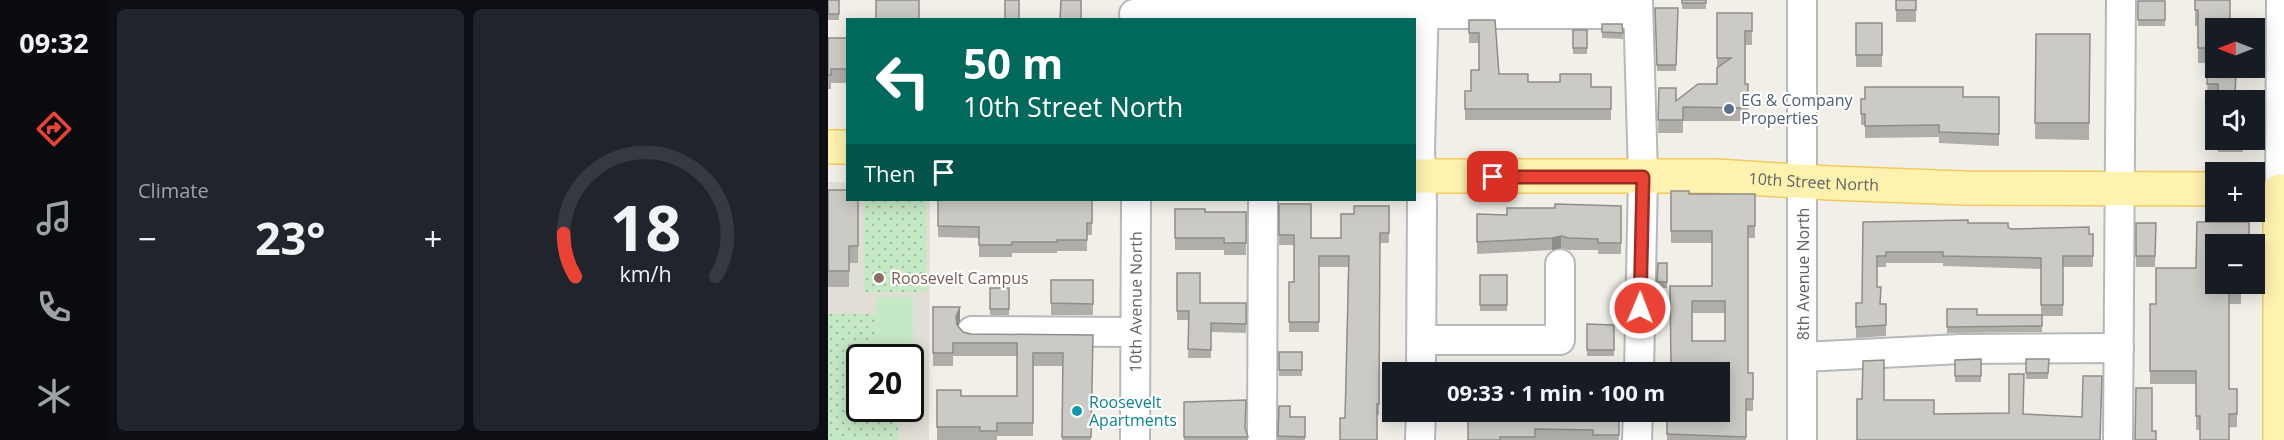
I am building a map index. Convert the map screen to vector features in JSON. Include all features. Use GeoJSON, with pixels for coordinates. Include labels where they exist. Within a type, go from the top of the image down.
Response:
{"type":"FeatureCollection","features":[{"type":"Feature","properties":{"kind":"main road"},"geometry":{"type":"LineString","coordinates":[[828,147],[846,147]]}},
{"type":"Feature","properties":{"kind":"main road","name":"10th Street North"},"geometry":{"type":"LineString","coordinates":[[1418,176],[1716,176],[1964,188],[2205,189]]}},
{"type":"Feature","properties":{"kind":"main road"},"geometry":{"type":"LineString","coordinates":[[2273,190],[2280,440]]}},
{"type":"Feature","properties":{"kind":"street","name":"8th Avenue North"},"geometry":{"type":"LineString","coordinates":[[1802,0],[1802,440]]}},
{"type":"Feature","properties":{"kind":"street"},"geometry":{"type":"LineString","coordinates":[[2118,440],[2121,0]]}},
{"type":"Feature","properties":{"kind":"street"},"geometry":{"type":"LineString","coordinates":[[2273,190],[2281,0]]}},
{"type":"Feature","properties":{"kind":"street"},"geometry":{"type":"LineString","coordinates":[[1421,362],[1418,176],[1424,7]]}},
{"type":"Feature","properties":{"kind":"street"},"geometry":{"type":"LineString","coordinates":[[1134,11],[1638,7],[1643,177],[1639,362]]}},
{"type":"Feature","properties":{"kind":"street","name":"10th Avenue North"},"geometry":{"type":"LineString","coordinates":[[1135,440],[1136,201]]}},
{"type":"Feature","properties":{"kind":"street"},"geometry":{"type":"LineString","coordinates":[[1262,440],[1263,201]]}},
{"type":"Feature","properties":{"kind":"street"},"geometry":{"type":"LineString","coordinates":[[1422,340],[1560,340],[1560,264]]}},
{"type":"Feature","properties":{"kind":"street"},"geometry":{"type":"LineString","coordinates":[[972,331],[1136,332]]}},
{"type":"Feature","properties":{"kind":"street"},"geometry":{"type":"LineString","coordinates":[[1803,357],[1960,349],[2119,348]]}},
{"type":"Feature","properties":{"kind":"street"},"geometry":{"type":"LineString","coordinates":[[1420,440],[1421,422]]}},
{"type":"Feature","properties":{"kind":"street"},"geometry":{"type":"LineString","coordinates":[[1637,440],[1638,422]]}},
{"type":"Feature","properties":{"kind":"shaded area","name":"Roosevelt Campus"},"geometry":{"type":"Polygon","coordinates":[[[828,182],[846,182],[846,201],[930,201],[929,440],[828,440],[828,182]]]}},
{"type":"Feature","properties":{"kind":"green space"},"geometry":{"type":"Polygon","coordinates":[[[864,201],[926,201],[926,292],[863,292],[864,201]]]}},
{"type":"Feature","properties":{"kind":"green space"},"geometry":{"type":"Polygon","coordinates":[[[877,297],[913,297],[913,344],[876,344],[877,297]]]}},
{"type":"Feature","properties":{"kind":"green space"},"geometry":{"type":"Polygon","coordinates":[[[828,314],[877,314],[876,344],[846,344],[846,422],[898,422],[898,440],[828,440],[828,314]]]}},
{"type":"Feature","properties":{"kind":"building"},"geometry":{"type":"Polygon","coordinates":[[[828,0],[839,0],[839,14],[828,14],[828,0]]]}},
{"type":"Feature","properties":{"kind":"building"},"geometry":{"type":"Polygon","coordinates":[[[876,0],[919,0],[919,18],[876,18],[876,0]]]}},
{"type":"Feature","properties":{"kind":"building"},"geometry":{"type":"Polygon","coordinates":[[[1005,0],[1019,0],[1019,18],[1005,18],[1005,0]]]}},
{"type":"Feature","properties":{"kind":"building"},"geometry":{"type":"Polygon","coordinates":[[[1061,0],[1081,0],[1081,18],[1060,18],[1061,0]]]}},
{"type":"Feature","properties":{"kind":"building"},"geometry":{"type":"Polygon","coordinates":[[[1682,0],[1706,0],[1706,3],[1682,3],[1682,0]]]}},
{"type":"Feature","properties":{"kind":"building"},"geometry":{"type":"Polygon","coordinates":[[[1896,0],[1916,0],[1916,10],[1896,10],[1896,0]]]}},
{"type":"Feature","properties":{"kind":"building"},"geometry":{"type":"Polygon","coordinates":[[[2195,0],[2230,0],[2230,18],[2205,18],[2205,48],[2198,48],[2198,10],[2195,10],[2195,0]]]}},
{"type":"Feature","properties":{"kind":"building"},"geometry":{"type":"Polygon","coordinates":[[[2138,1],[2165,1],[2165,20],[2138,20],[2138,1]]]}},
{"type":"Feature","properties":{"kind":"building"},"geometry":{"type":"Polygon","coordinates":[[[1655,8],[1678,8],[1676,65],[1657,65],[1655,8]]]}},
{"type":"Feature","properties":{"kind":"building"},"geometry":{"type":"Polygon","coordinates":[[[1717,13],[1752,13],[1752,31],[1745,31],[1745,84],[1748,84],[1748,108],[1683,107],[1683,120],[1658,120],[1659,88],[1676,88],[1676,101],[1698,84],[1717,84],[1717,68],[1731,58],[1717,58],[1717,13]]]}},
{"type":"Feature","properties":{"kind":"building"},"geometry":{"type":"Polygon","coordinates":[[[1469,20],[1495,20],[1499,74],[1528,74],[1528,82],[1560,82],[1560,74],[1591,74],[1591,87],[1611,87],[1611,109],[1465,109],[1465,91],[1471,91],[1471,70],[1479,70],[1479,33],[1469,33],[1469,20]]]}},
{"type":"Feature","properties":{"kind":"building"},"geometry":{"type":"Polygon","coordinates":[[[1856,23],[1882,23],[1882,55],[1856,55],[1856,23]]]}},
{"type":"Feature","properties":{"kind":"building"},"geometry":{"type":"Polygon","coordinates":[[[1602,24],[1622,24],[1623,33],[1602,32],[1602,24]]]}},
{"type":"Feature","properties":{"kind":"building"},"geometry":{"type":"Polygon","coordinates":[[[1573,30],[1587,30],[1587,48],[1573,48],[1573,30]]]}},
{"type":"Feature","properties":{"kind":"building"},"geometry":{"type":"Polygon","coordinates":[[[2036,34],[2090,34],[2089,123],[2035,123],[2036,34]]]}},
{"type":"Feature","properties":{"kind":"building"},"geometry":{"type":"Polygon","coordinates":[[[828,38],[846,38],[846,69],[831,69],[831,75],[828,75],[828,38]]]}},
{"type":"Feature","properties":{"kind":"building"},"geometry":{"type":"Polygon","coordinates":[[[2207,78],[2236,78],[2235,90],[2218,90],[2218,84],[2207,84],[2207,78]]]}},
{"type":"Feature","properties":{"kind":"building"},"geometry":{"type":"Polygon","coordinates":[[[1865,87],[1963,87],[1963,97],[1999,97],[1999,134],[1939,132],[1939,125],[1865,126],[1865,114],[1861,114],[1861,99],[1865,99],[1865,87]]]}},
{"type":"Feature","properties":{"kind":"building"},"geometry":{"type":"Polygon","coordinates":[[[828,190],[846,190],[846,201],[858,201],[858,246],[849,246],[849,271],[828,271],[828,190]]]}},
{"type":"Feature","properties":{"kind":"building"},"geometry":{"type":"Polygon","coordinates":[[[1671,191],[1689,191],[1689,194],[1755,194],[1755,226],[1748,226],[1748,373],[1753,373],[1753,399],[1746,399],[1746,437],[1667,434],[1667,422],[1730,422],[1730,362],[1671,362],[1670,286],[1712,286],[1712,231],[1671,231],[1671,191]],[[1692,301],[1692,341],[1725,341],[1725,301],[1692,301]]]}},
{"type":"Feature","properties":{"kind":"building"},"geometry":{"type":"Polygon","coordinates":[[[938,201],[1092,201],[1092,223],[1087,223],[1087,240],[979,245],[979,227],[938,226],[938,201]]]}},
{"type":"Feature","properties":{"kind":"building"},"geometry":{"type":"Polygon","coordinates":[[[1279,204],[1311,204],[1311,238],[1341,238],[1341,214],[1354,214],[1354,206],[1389,206],[1389,233],[1380,233],[1377,440],[1340,440],[1340,418],[1345,418],[1349,256],[1319,256],[1319,322],[1289,322],[1289,282],[1294,282],[1294,235],[1279,235],[1279,204]]]}},
{"type":"Feature","properties":{"kind":"building"},"geometry":{"type":"Polygon","coordinates":[[[1555,204],[1621,206],[1621,243],[1598,243],[1598,239],[1561,236],[1477,242],[1477,214],[1507,215],[1507,208],[1555,208],[1555,204]]]}},
{"type":"Feature","properties":{"kind":"building"},"geometry":{"type":"Polygon","coordinates":[[[1175,209],[1246,212],[1246,243],[1224,243],[1224,238],[1175,238],[1175,209]]]}},
{"type":"Feature","properties":{"kind":"building"},"geometry":{"type":"Polygon","coordinates":[[[1968,220],[1968,223],[2008,223],[2011,229],[2089,227],[2089,234],[2093,234],[2093,256],[2063,256],[2063,305],[2041,305],[2041,258],[1943,256],[1943,252],[1886,252],[1886,256],[1877,256],[1877,287],[1881,287],[1880,304],[1886,304],[1886,325],[1856,327],[1856,303],[1862,303],[1863,222],[1968,220]]]}},
{"type":"Feature","properties":{"kind":"building"},"geometry":{"type":"Polygon","coordinates":[[[2197,222],[2249,222],[2249,234],[2205,234],[2205,294],[2229,294],[2229,389],[2237,389],[2237,414],[2229,414],[2229,440],[2200,440],[2200,416],[2196,416],[2196,371],[2150,371],[2150,304],[2156,304],[2156,268],[2196,268],[2197,222]]]}},
{"type":"Feature","properties":{"kind":"building"},"geometry":{"type":"Polygon","coordinates":[[[2136,223],[2156,223],[2155,256],[2136,256],[2136,223]]]}},
{"type":"Feature","properties":{"kind":"building"},"geometry":{"type":"Polygon","coordinates":[[[1658,263],[1667,263],[1667,282],[1657,282],[1658,263]]]}},
{"type":"Feature","properties":{"kind":"building"},"geometry":{"type":"Polygon","coordinates":[[[1177,273],[1200,273],[1200,303],[1246,303],[1246,324],[1211,323],[1211,350],[1188,349],[1189,311],[1177,311],[1177,273]]]}},
{"type":"Feature","properties":{"kind":"building"},"geometry":{"type":"Polygon","coordinates":[[[1480,275],[1507,275],[1507,305],[1480,305],[1480,275]]]}},
{"type":"Feature","properties":{"kind":"building"},"geometry":{"type":"Polygon","coordinates":[[[1051,280],[1093,280],[1093,304],[1051,303],[1051,280]]]}},
{"type":"Feature","properties":{"kind":"building"},"geometry":{"type":"Polygon","coordinates":[[[990,288],[1009,288],[1009,309],[990,309],[990,288]]]}},
{"type":"Feature","properties":{"kind":"building"},"geometry":{"type":"Polygon","coordinates":[[[933,307],[960,307],[956,317],[957,325],[963,332],[971,334],[1093,335],[1091,437],[1062,437],[1063,353],[1033,353],[1033,423],[997,423],[997,431],[980,431],[980,427],[937,427],[937,390],[961,390],[961,396],[1017,396],[1017,343],[953,343],[953,353],[933,353],[933,307]]]}},
{"type":"Feature","properties":{"kind":"building"},"geometry":{"type":"Polygon","coordinates":[[[1947,309],[1977,309],[1977,315],[2042,315],[2042,326],[1947,327],[1947,309]]]}},
{"type":"Feature","properties":{"kind":"building"},"geometry":{"type":"Polygon","coordinates":[[[1587,324],[1614,325],[1614,350],[1587,350],[1587,324]]]}},
{"type":"Feature","properties":{"kind":"building"},"geometry":{"type":"Polygon","coordinates":[[[1279,352],[1302,352],[1302,370],[1279,370],[1279,352]]]}},
{"type":"Feature","properties":{"kind":"building"},"geometry":{"type":"Polygon","coordinates":[[[1981,359],[1981,376],[1955,376],[1955,360],[1981,359]]]}},
{"type":"Feature","properties":{"kind":"building"},"geometry":{"type":"Polygon","coordinates":[[[2026,359],[2049,359],[2048,373],[2026,373],[2026,359]]]}},
{"type":"Feature","properties":{"kind":"building"},"geometry":{"type":"Polygon","coordinates":[[[1884,360],[1884,400],[1934,400],[1934,414],[2009,413],[2009,374],[2024,374],[2023,414],[2082,417],[2083,376],[2102,376],[2100,440],[1857,440],[1857,399],[1862,399],[1863,361],[1884,360]]]}},
{"type":"Feature","properties":{"kind":"building"},"geometry":{"type":"Polygon","coordinates":[[[2136,388],[2152,388],[2152,431],[2156,431],[2156,440],[2135,440],[2136,388]]]}},
{"type":"Feature","properties":{"kind":"building"},"geometry":{"type":"Polygon","coordinates":[[[1246,400],[1245,428],[1248,437],[1184,437],[1184,402],[1246,400]]]}},
{"type":"Feature","properties":{"kind":"building"},"geometry":{"type":"Polygon","coordinates":[[[1279,406],[1290,406],[1290,417],[1305,417],[1305,437],[1278,436],[1279,406]]]}},
{"type":"Feature","properties":{"kind":"building"},"geometry":{"type":"Polygon","coordinates":[[[1468,422],[1619,422],[1619,435],[1593,435],[1593,430],[1535,429],[1535,437],[1468,440],[1468,422]]]}},
{"type":"Feature","properties":{"kind":"place","name":"EG & Company Properties"},"geometry":{"type":"Point","coordinates":[1729,109]}},
{"type":"Feature","properties":{"kind":"place","name":"Roosevelt Campus"},"geometry":{"type":"Point","coordinates":[879,278]}},
{"type":"Feature","properties":{"kind":"place","name":"Roosevelt Apartments"},"geometry":{"type":"Point","coordinates":[1077,411]}},
{"type":"Feature","properties":{"kind":"route"},"geometry":{"type":"LineString","coordinates":[[1493,177],[1643,177],[1640,308]]}}]}
